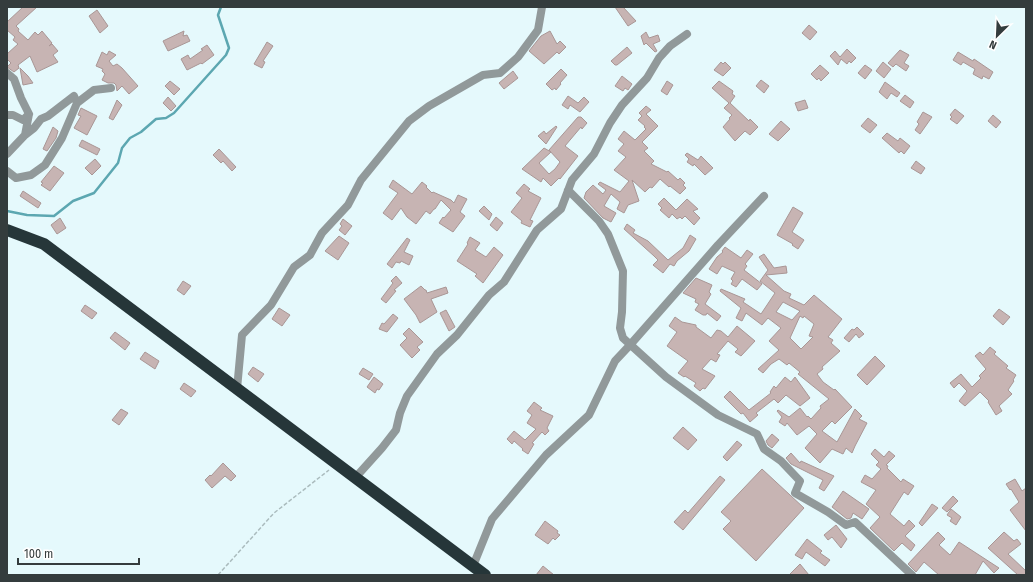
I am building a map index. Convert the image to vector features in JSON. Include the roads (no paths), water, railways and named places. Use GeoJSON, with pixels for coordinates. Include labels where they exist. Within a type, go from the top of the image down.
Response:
{"type":"FeatureCollection","features":[{"type":"Feature","properties":{"kind":"highway"},"geometry":{"type":"LineString","coordinates":[[7,230],[44,244],[485,575]]}},
{"type":"Feature","properties":{"kind":"street"},"geometry":{"type":"LineString","coordinates":[[237,389],[242,335],[271,305],[294,267],[310,255],[322,233],[348,204],[361,180],[409,121],[429,106],[483,75],[500,73],[518,57],[538,30],[542,7]]}},
{"type":"Feature","properties":{"kind":"street"},"geometry":{"type":"LineString","coordinates":[[355,478],[396,430],[402,407],[418,379],[437,354],[457,334],[489,295],[504,282],[537,230],[561,209],[572,180],[594,154],[610,123],[622,105],[647,78],[659,58],[670,46],[688,34]]}},
{"type":"Feature","properties":{"kind":"street"},"geometry":{"type":"LineString","coordinates":[[7,73],[14,79],[28,114],[25,135]]}},
{"type":"Feature","properties":{"kind":"street"},"geometry":{"type":"LineString","coordinates":[[7,171],[16,178],[31,175],[45,165],[62,138],[77,103],[94,90],[111,88]]}},
{"type":"Feature","properties":{"kind":"street"},"geometry":{"type":"LineString","coordinates":[[7,154],[25,135],[34,128],[41,119],[48,116],[74,96],[77,103]]}},
{"type":"Feature","properties":{"kind":"street"},"geometry":{"type":"LineString","coordinates":[[7,115],[14,115],[23,120],[28,114]]}},
{"type":"Feature","properties":{"kind":"street"},"geometry":{"type":"LineString","coordinates":[[568,190],[599,221],[608,234],[622,271],[622,312],[620,328],[623,338],[666,377],[718,415],[757,434],[764,449],[781,461],[800,481],[795,494],[828,512],[846,526],[855,522],[912,575]]}},
{"type":"Feature","properties":{"kind":"street"},"geometry":{"type":"LineString","coordinates":[[473,566],[492,519],[546,455],[589,414],[615,361],[718,245],[764,196]]}},
{"type":"Feature","properties":{"kind":"waterway"},"geometry":{"type":"LineString","coordinates":[[7,211],[27,215],[54,216],[73,201],[94,193],[118,163],[122,148],[130,138],[141,132],[156,119],[166,118],[174,113],[226,55],[229,48],[218,15],[221,7]]}}]}
